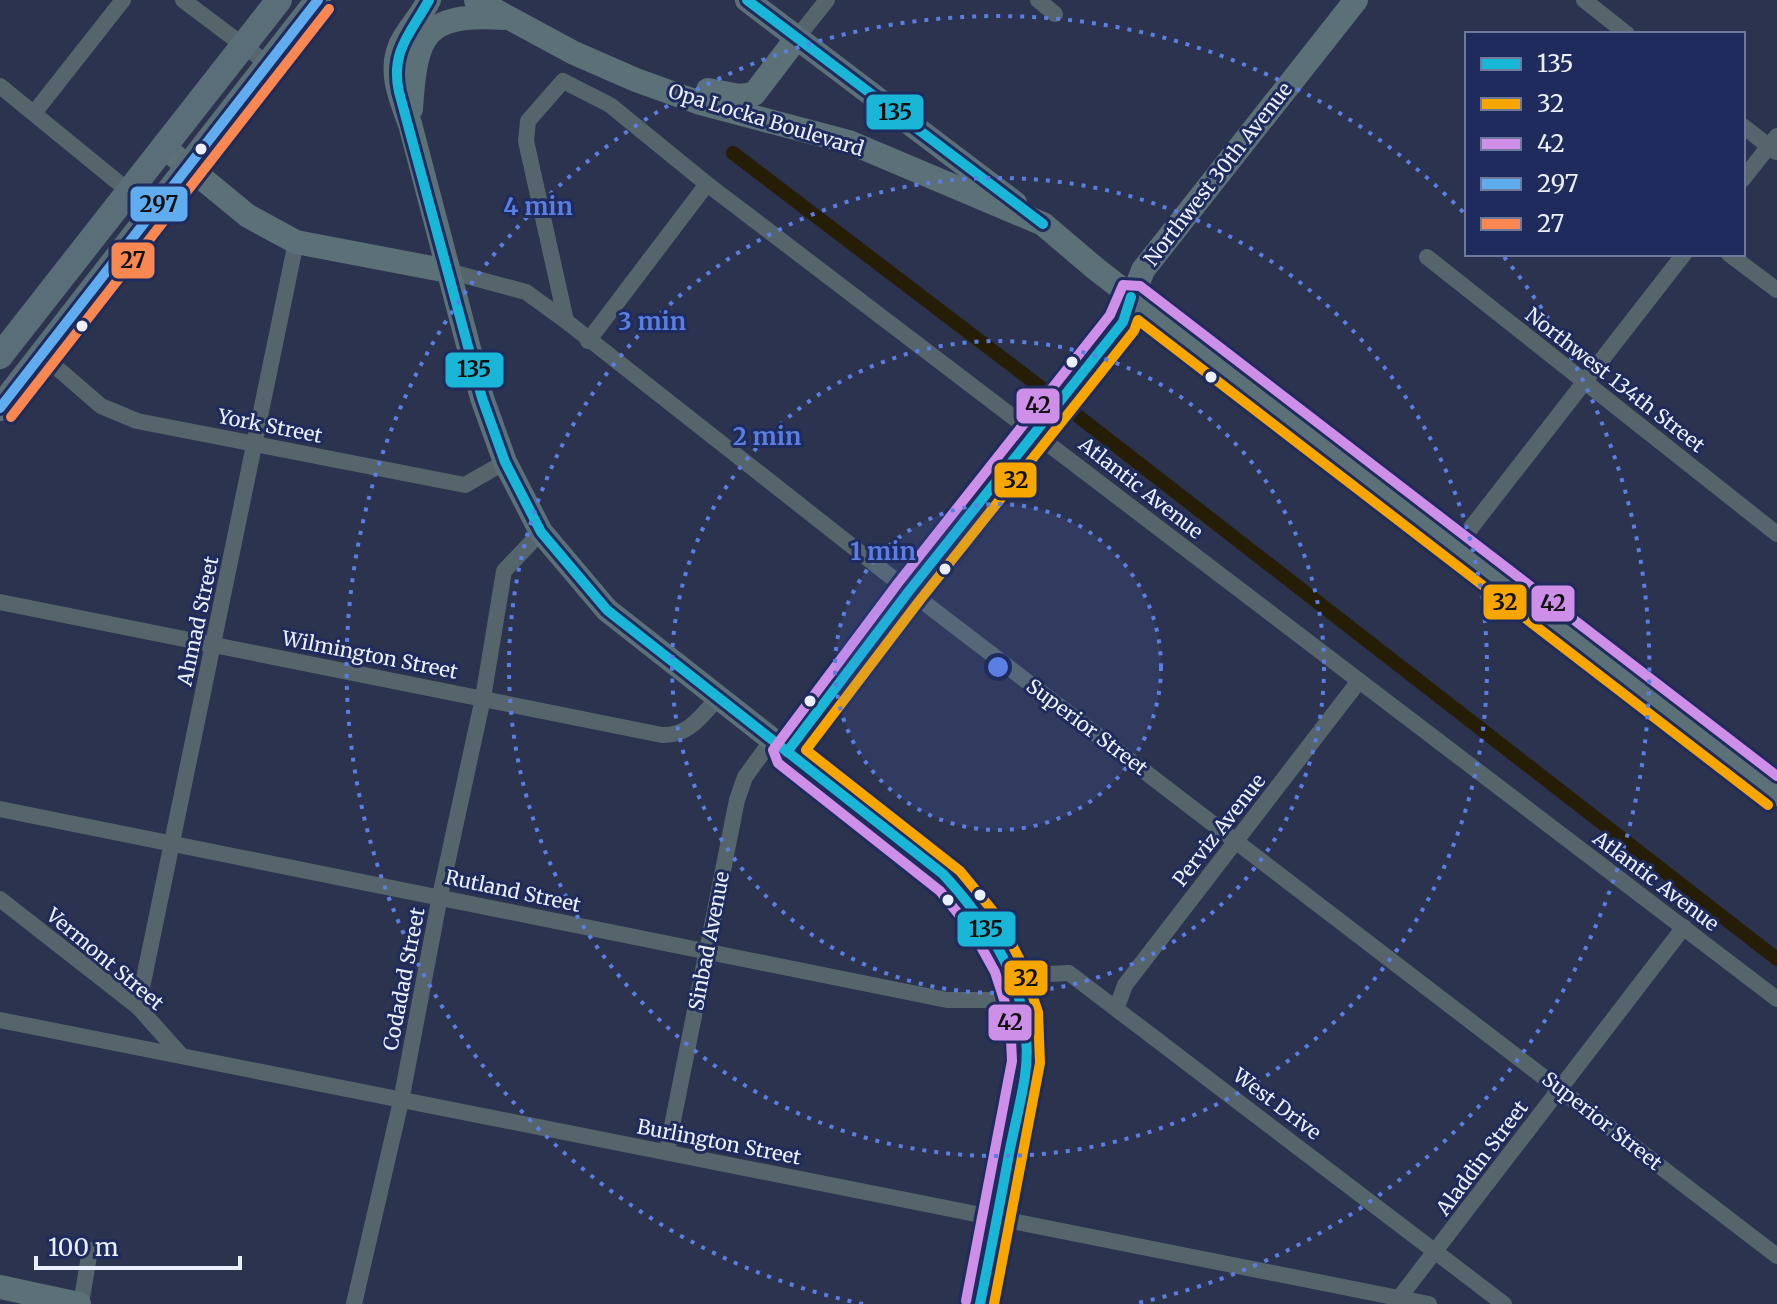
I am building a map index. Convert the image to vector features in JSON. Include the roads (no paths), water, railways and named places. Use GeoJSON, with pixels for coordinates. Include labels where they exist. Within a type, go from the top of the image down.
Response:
{"type":"FeatureCollection","features":[{"type":"Feature","properties":{"kind":"main road"},"geometry":{"type":"LineString","coordinates":[[0,356],[279,0]]}},
{"type":"Feature","properties":{"kind":"main road"},"geometry":{"type":"LineString","coordinates":[[0,408],[318,0]]}},
{"type":"Feature","properties":{"kind":"street"},"geometry":{"type":"LineString","coordinates":[[34,113],[123,0]]}},
{"type":"Feature","properties":{"kind":"street"},"geometry":{"type":"LineString","coordinates":[[183,0],[268,64]]}},
{"type":"Feature","properties":{"kind":"street"},"geometry":{"type":"LineString","coordinates":[[429,0],[403,40],[398,57],[399,94],[410,124],[482,398],[505,462],[541,532],[607,610],[950,881],[993,936],[1015,989],[1025,1024],[1026,1062],[980,1304]]}},
{"type":"Feature","properties":{"kind":"street","name":"Opa Locka Boulevard"},"geometry":{"type":"LineString","coordinates":[[476,0],[558,45],[636,80],[700,103],[849,142],[1043,224],[1131,297],[1775,789]]}},
{"type":"Feature","properties":{"kind":"street"},"geometry":{"type":"LineString","coordinates":[[747,0],[1043,224]]}},
{"type":"Feature","properties":{"kind":"street"},"geometry":{"type":"LineString","coordinates":[[558,45],[575,43],[675,80],[740,96],[754,94],[827,0]]}},
{"type":"Feature","properties":{"kind":"street"},"geometry":{"type":"LineString","coordinates":[[1038,0],[1055,14]]}},
{"type":"Feature","properties":{"kind":"street","name":"Northwest 30th Avenue"},"geometry":{"type":"LineString","coordinates":[[1035,432],[1123,322],[1143,270],[1356,0]]}},
{"type":"Feature","properties":{"kind":"street"},"geometry":{"type":"LineString","coordinates":[[1584,0],[1624,32]]}},
{"type":"Feature","properties":{"kind":"street"},"geometry":{"type":"LineString","coordinates":[[410,124],[416,54],[431,32],[458,17],[509,19]]}},
{"type":"Feature","properties":{"kind":"street","name":"Atlantic Avenue"},"geometry":{"type":"LineString","coordinates":[[566,321],[526,141],[528,121],[563,81],[610,105],[707,184],[1777,999]]}},
{"type":"Feature","properties":{"kind":"street"},"geometry":{"type":"LineString","coordinates":[[0,86],[153,211]]}},
{"type":"Feature","properties":{"kind":"street"},"geometry":{"type":"LineString","coordinates":[[1745,127],[1774,145],[1745,177]]}},
{"type":"Feature","properties":{"kind":"street","name":"Superior Street"},"geometry":{"type":"LineString","coordinates":[[164,147],[248,216],[296,242],[448,271],[526,292],[909,591],[1777,1256]]}},
{"type":"Feature","properties":{"kind":"street"},"geometry":{"type":"LineString","coordinates":[[588,341],[707,184]]}},
{"type":"Feature","properties":{"kind":"street","name":"Ahmad Street"},"geometry":{"type":"LineString","coordinates":[[138,1007],[296,242]]}},
{"type":"Feature","properties":{"kind":"street"},"geometry":{"type":"LineString","coordinates":[[1456,547],[1682,256]]}},
{"type":"Feature","properties":{"kind":"street"},"geometry":{"type":"LineString","coordinates":[[1732,256],[1777,290]]}},
{"type":"Feature","properties":{"kind":"street","name":"Northwest 134th Street"},"geometry":{"type":"LineString","coordinates":[[1427,257],[1777,534]]}},
{"type":"Feature","properties":{"kind":"street","name":"York Street"},"geometry":{"type":"LineString","coordinates":[[42,355],[93,400],[122,416],[465,485],[505,462]]}},
{"type":"Feature","properties":{"kind":"street","name":"Sinbad Avenue"},"geometry":{"type":"LineString","coordinates":[[667,1151],[739,792],[745,777],[779,746],[909,591],[1035,432]]}},
{"type":"Feature","properties":{"kind":"street","name":"Codadad Street"},"geometry":{"type":"LineString","coordinates":[[354,1304],[401,1101],[440,896],[483,698],[504,571],[541,532]]}},
{"type":"Feature","properties":{"kind":"street","name":"Wilmington Street"},"geometry":{"type":"LineString","coordinates":[[0,602],[669,735],[691,728],[718,698]]}},
{"type":"Feature","properties":{"kind":"street","name":"Perviz Avenue"},"geometry":{"type":"LineString","coordinates":[[1117,1007],[1125,985],[1359,681]]}},
{"type":"Feature","properties":{"kind":"street","name":"Rutland Street"},"geometry":{"type":"LineString","coordinates":[[0,809],[947,1000],[991,1000],[1015,989]]}},
{"type":"Feature","properties":{"kind":"street","name":"Vermont Street"},"geometry":{"type":"LineString","coordinates":[[0,899],[138,1007],[181,1055]]}},
{"type":"Feature","properties":{"kind":"street","name":"Aladdin Street"},"geometry":{"type":"LineString","coordinates":[[1399,1298],[1684,927]]}},
{"type":"Feature","properties":{"kind":"street","name":"West Drive"},"geometry":{"type":"LineString","coordinates":[[1015,989],[1049,974],[1069,973],[1504,1304]]}},
{"type":"Feature","properties":{"kind":"street","name":"Burlington Street"},"geometry":{"type":"LineString","coordinates":[[0,1020],[1429,1304]]}},
{"type":"Feature","properties":{"kind":"street"},"geometry":{"type":"LineString","coordinates":[[0,1287],[80,1304],[90,1250]]}},
{"type":"Feature","properties":{"kind":"waterway"},"geometry":{"type":"LineString","coordinates":[[733,153],[1043,389]]}},
{"type":"Feature","properties":{"kind":"waterway"},"geometry":{"type":"LineString","coordinates":[[1074,413],[1777,959]]}}]}
